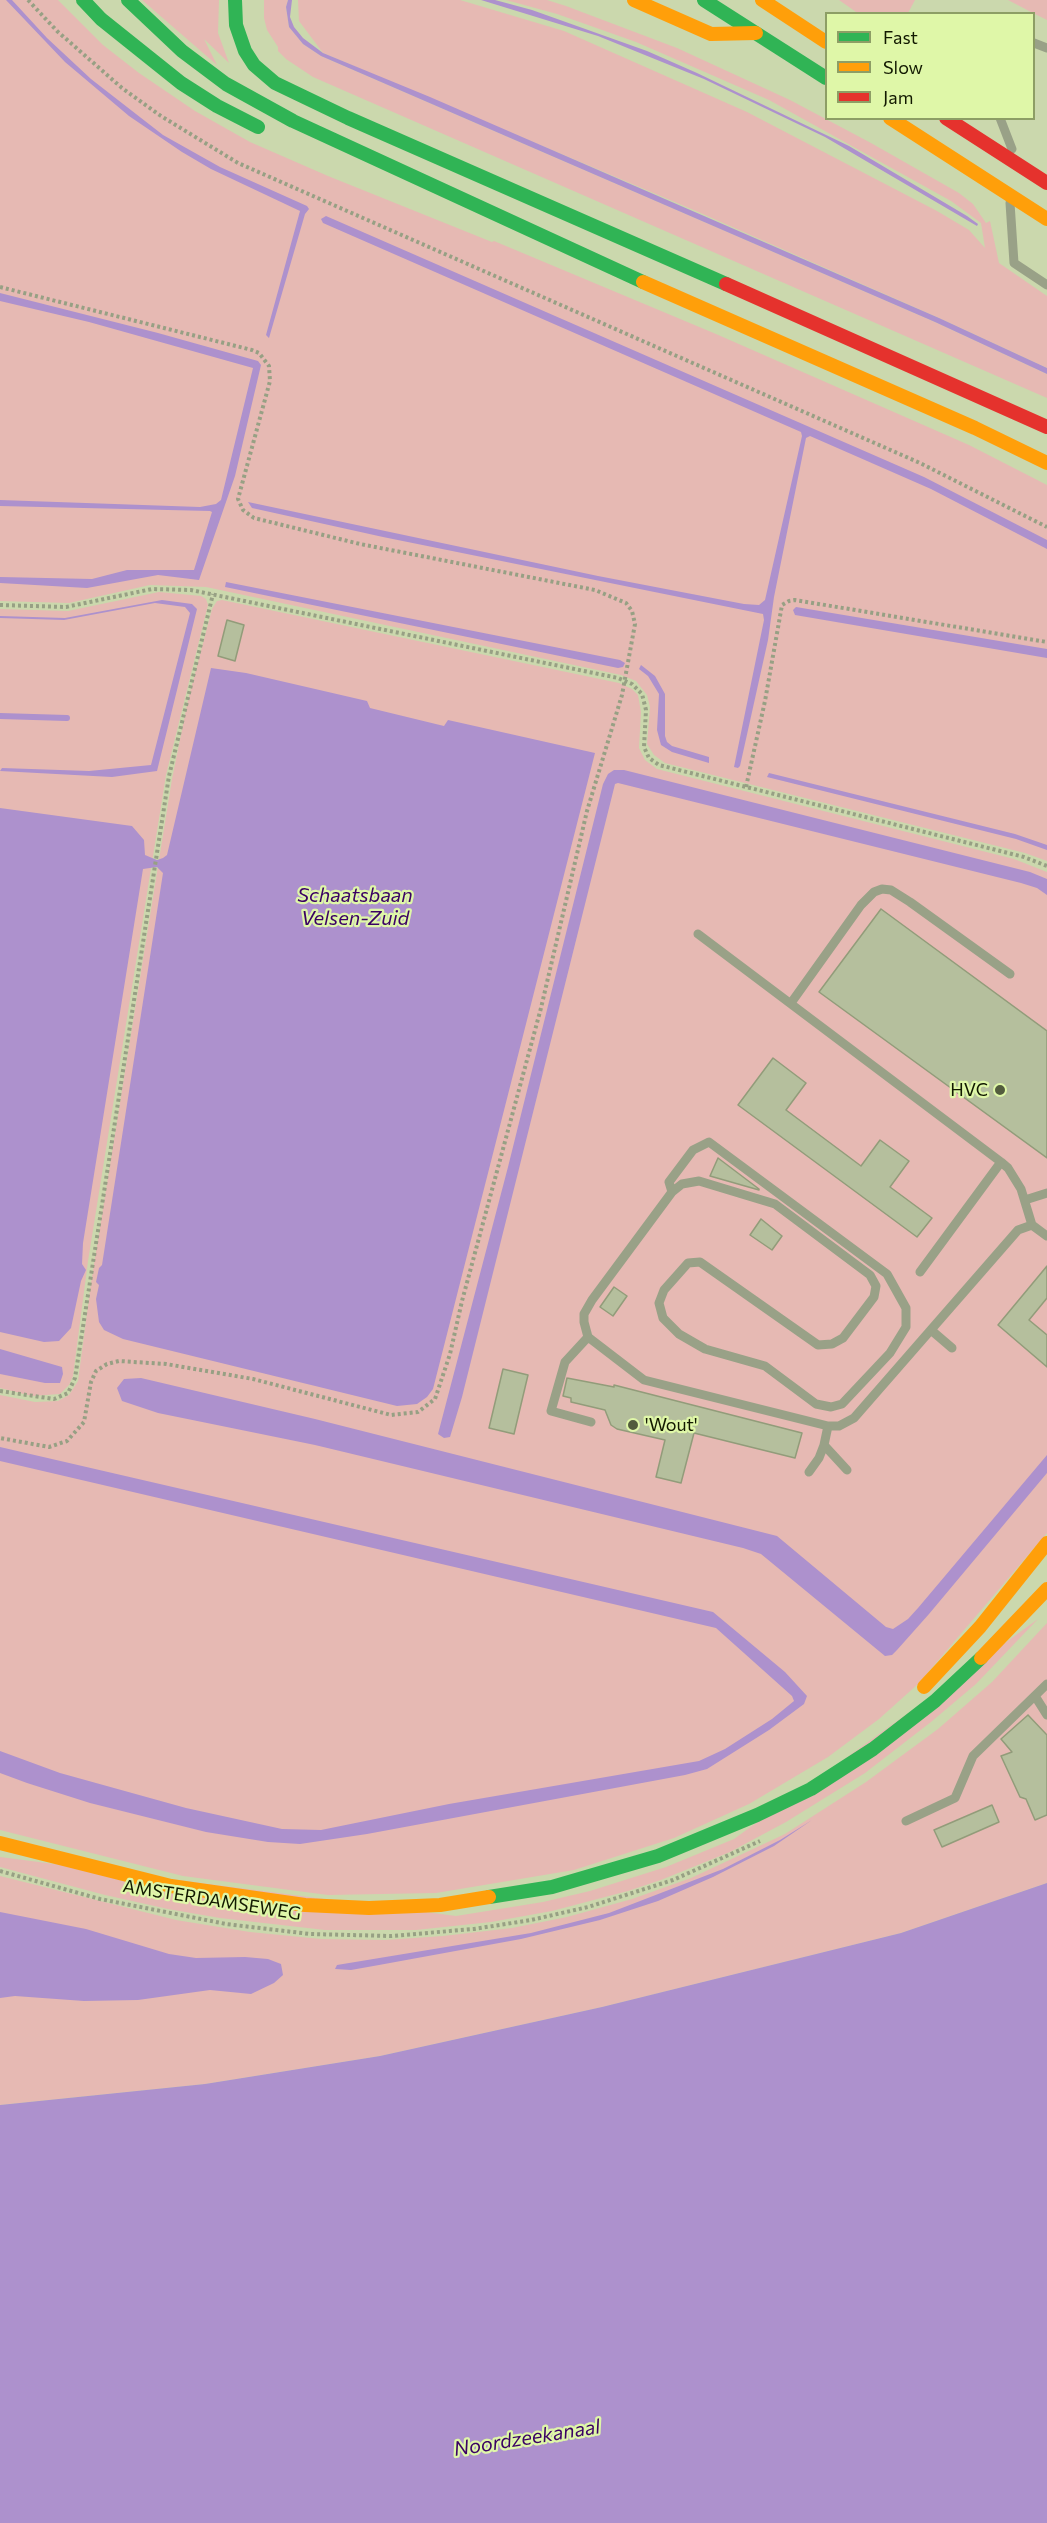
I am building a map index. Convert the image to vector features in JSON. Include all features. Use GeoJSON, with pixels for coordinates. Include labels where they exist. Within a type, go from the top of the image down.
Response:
{"type":"FeatureCollection","features":[{"type":"Feature","properties":{"kind":"main road"},"geometry":{"type":"LineString","coordinates":[[83,0],[101,19],[181,83],[217,106],[268,132]]}},
{"type":"Feature","properties":{"kind":"main road"},"geometry":{"type":"LineString","coordinates":[[128,0],[182,51],[246,97],[593,260],[975,428],[1047,463]]}},
{"type":"Feature","properties":{"kind":"main road"},"geometry":{"type":"LineString","coordinates":[[235,0],[236,25],[245,51],[254,65],[274,83],[348,118],[1001,405],[1047,428]]}},
{"type":"Feature","properties":{"kind":"main road"},"geometry":{"type":"LineString","coordinates":[[634,0],[711,34],[756,33]]}},
{"type":"Feature","properties":{"kind":"main road"},"geometry":{"type":"LineString","coordinates":[[704,0],[825,77]]}},
{"type":"Feature","properties":{"kind":"main road"},"geometry":{"type":"LineString","coordinates":[[762,0],[825,41]]}},
{"type":"Feature","properties":{"kind":"main road"},"geometry":{"type":"LineString","coordinates":[[811,15],[825,30]]}},
{"type":"Feature","properties":{"kind":"main road"},"geometry":{"type":"LineString","coordinates":[[893,120],[1047,219]]}},
{"type":"Feature","properties":{"kind":"main road"},"geometry":{"type":"LineString","coordinates":[[949,120],[1047,183]]}},
{"type":"Feature","properties":{"kind":"main road"},"geometry":{"type":"LineString","coordinates":[[395,183],[593,260]]}},
{"type":"Feature","properties":{"kind":"main road"},"geometry":{"type":"LineString","coordinates":[[917,1693],[975,1634],[1047,1543]]}},
{"type":"Feature","properties":{"kind":"main road","name":"AMSTERDAMSEWEG"},"geometry":{"type":"LineString","coordinates":[[0,1843],[121,1875],[201,1892],[276,1902],[369,1908],[476,1901],[552,1887],[625,1868],[729,1827],[811,1789],[896,1731],[973,1667],[1047,1589]]}},
{"type":"Feature","properties":{"kind":"main road","name":"AMSTERDAMSEWEG"},"geometry":{"type":"LineString","coordinates":[[729,1827],[835,1760],[884,1723]]}},
{"type":"Feature","properties":{"kind":"lane"},"geometry":{"type":"LineString","coordinates":[[1001,120],[1018,163]]}},
{"type":"Feature","properties":{"kind":"lane"},"geometry":{"type":"LineString","coordinates":[[1009,195],[1014,263],[1047,285]]}},
{"type":"Feature","properties":{"kind":"lane"},"geometry":{"type":"LineString","coordinates":[[791,1003],[861,905],[874,892],[882,889],[891,890],[910,902],[1010,974]]}},
{"type":"Feature","properties":{"kind":"lane"},"geometry":{"type":"LineString","coordinates":[[698,934],[1001,1162],[1016,1178],[1032,1225],[1047,1236]]}},
{"type":"Feature","properties":{"kind":"lane"},"geometry":{"type":"LineString","coordinates":[[672,1192],[669,1182],[693,1150],[709,1142],[887,1275],[906,1308],[906,1327],[890,1353],[842,1404],[831,1407],[816,1404],[765,1366],[705,1349],[679,1334],[663,1318],[658,1303],[664,1290],[688,1263],[700,1262],[818,1345],[832,1344],[843,1338],[874,1297],[876,1286],[870,1275],[775,1204],[699,1181],[682,1184],[672,1192],[587,1307],[584,1322],[588,1337],[644,1380],[828,1426],[839,1426],[854,1418],[1018,1230],[1032,1225]]}},
{"type":"Feature","properties":{"kind":"lane"},"geometry":{"type":"LineString","coordinates":[[920,1272],[1001,1162]]}},
{"type":"Feature","properties":{"kind":"lane"},"geometry":{"type":"LineString","coordinates":[[1025,1200],[1047,1193]]}},
{"type":"Feature","properties":{"kind":"lane"},"geometry":{"type":"LineString","coordinates":[[932,1330],[952,1348]]}},
{"type":"Feature","properties":{"kind":"lane"},"geometry":{"type":"LineString","coordinates":[[588,1337],[565,1362],[551,1411],[591,1422]]}},
{"type":"Feature","properties":{"kind":"lane"},"geometry":{"type":"LineString","coordinates":[[809,1472],[819,1458],[828,1426]]}},
{"type":"Feature","properties":{"kind":"lane"},"geometry":{"type":"LineString","coordinates":[[824,1445],[847,1470]]}},
{"type":"Feature","properties":{"kind":"lane"},"geometry":{"type":"LineString","coordinates":[[906,1821],[955,1798],[973,1756],[1047,1684]]}},
{"type":"Feature","properties":{"kind":"lane"},"geometry":{"type":"LineString","coordinates":[[1035,1696],[1047,1715]]}},
{"type":"Feature","properties":{"kind":"path"},"geometry":{"type":"LineString","coordinates":[[28,0],[57,31],[122,87],[177,127],[238,163],[920,463],[1047,527]]}},
{"type":"Feature","properties":{"kind":"path"},"geometry":{"type":"LineString","coordinates":[[0,287],[259,353],[269,366],[270,381],[238,499],[243,510],[254,518],[286,528],[595,590],[619,599],[633,611],[635,624],[625,680],[587,811],[540,1008],[450,1354],[435,1399],[418,1412],[391,1415],[254,1378],[166,1364],[119,1361],[107,1364],[96,1371],[91,1382],[84,1422],[66,1441],[49,1447],[0,1438]]}},
{"type":"Feature","properties":{"kind":"path"},"geometry":{"type":"LineString","coordinates":[[0,605],[66,607],[98,602],[128,593],[165,588],[213,594],[625,680],[636,686],[644,699],[646,710],[643,741],[646,753],[654,762],[666,768],[1024,857],[1047,866]]}},
{"type":"Feature","properties":{"kind":"path"},"geometry":{"type":"LineString","coordinates":[[0,1391],[54,1399],[68,1393],[75,1378],[155,855],[179,729],[213,594]]}},
{"type":"Feature","properties":{"kind":"path"},"geometry":{"type":"LineString","coordinates":[[746,787],[765,701],[782,605],[789,601],[795,600],[1047,642]]}},
{"type":"Feature","properties":{"kind":"path","name":"AMSTERDAMSEWEG"},"geometry":{"type":"LineString","coordinates":[[0,1871],[100,1899],[206,1921],[310,1934],[391,1936],[474,1929],[570,1912],[673,1880],[761,1841]]}},
{"type":"Feature","properties":{"kind":"shaded area"},"geometry":{"type":"Polygon","coordinates":[[[0,0],[58,0],[103,45],[139,73],[195,111],[250,142],[716,334],[969,445],[1047,485],[1047,861],[1025,853],[665,763],[654,755],[647,744],[650,707],[647,695],[636,681],[621,675],[206,587],[150,585],[69,603],[0,601],[0,0]]]}},
{"type":"Feature","properties":{"kind":"shaded area"},"geometry":{"type":"Polygon","coordinates":[[[142,0],[219,0],[218,33],[229,63],[204,39],[217,65],[142,0]]]}},
{"type":"Feature","properties":{"kind":"shaded area"},"geometry":{"type":"Polygon","coordinates":[[[264,0],[288,0],[286,7],[289,27],[303,44],[321,56],[935,322],[1047,374],[1047,398],[313,77],[278,51],[278,47],[267,30],[264,0]]]}},
{"type":"Feature","properties":{"kind":"shaded area"},"geometry":{"type":"Polygon","coordinates":[[[298,0],[460,0],[564,31],[747,112],[937,211],[969,230],[985,248],[981,223],[951,201],[769,100],[636,42],[557,14],[506,0],[547,0],[566,6],[677,48],[790,100],[959,193],[973,204],[986,223],[990,221],[999,263],[1047,296],[1047,368],[696,211],[323,53],[299,21],[298,0]]]}},
{"type":"Feature","properties":{"kind":"shaded area"},"geometry":{"type":"Polygon","coordinates":[[[839,0],[915,0],[909,12],[856,12],[839,0]]]}},
{"type":"Feature","properties":{"kind":"shaded area"},"geometry":{"type":"Polygon","coordinates":[[[1008,0],[1047,0],[1047,20],[1008,0]]]}},
{"type":"Feature","properties":{"kind":"shaded area"},"geometry":{"type":"Polygon","coordinates":[[[159,592],[201,596],[206,599],[208,605],[166,775],[88,1261],[73,1376],[69,1385],[60,1394],[32,1396],[0,1388],[0,609],[68,611],[159,592]]]}},
{"type":"Feature","properties":{"kind":"shaded area"},"geometry":{"type":"Polygon","coordinates":[[[222,600],[619,683],[632,689],[638,695],[641,712],[639,748],[645,760],[657,769],[1014,859],[1047,872],[1047,1533],[918,1684],[879,1719],[828,1757],[749,1804],[674,1838],[574,1870],[436,1893],[328,1895],[183,1876],[0,1830],[0,1395],[35,1402],[58,1401],[69,1395],[78,1381],[91,1283],[172,779],[188,700],[212,609],[217,601],[222,600]]]}},
{"type":"Feature","properties":{"kind":"shaded area"},"geometry":{"type":"Polygon","coordinates":[[[1038,1619],[976,1684],[931,1722],[865,1773],[786,1822],[730,1852],[661,1880],[552,1911],[491,1922],[416,1930],[325,1930],[220,1918],[168,1909],[0,1867],[0,1857],[456,1916],[543,1902],[590,1891],[666,1867],[734,1839],[1038,1619]]]}},
{"type":"Feature","properties":{"kind":"shaded area"},"geometry":{"type":"Polygon","coordinates":[[[1047,1623],[1047,1883],[901,1933],[602,2007],[380,2056],[205,2084],[0,2105],[0,1876],[176,1920],[250,1932],[321,1939],[385,1940],[443,1936],[512,1928],[567,1917],[632,1899],[691,1878],[785,1834],[866,1782],[938,1729],[992,1682],[1047,1623]]]}},
{"type":"Feature","properties":{"kind":"water"},"geometry":{"type":"Polygon","coordinates":[[[6,0],[12,0],[47,38],[91,79],[163,135],[220,167],[307,206],[309,209],[305,214],[269,338],[266,335],[300,211],[211,169],[129,116],[65,62],[6,0]]]}},
{"type":"Feature","properties":{"kind":"water"},"geometry":{"type":"Polygon","coordinates":[[[288,0],[292,0],[290,17],[294,27],[303,38],[323,53],[430,97],[939,318],[1047,368],[1047,374],[935,322],[321,56],[303,44],[289,27],[286,7],[288,0]]]}},
{"type":"Feature","properties":{"kind":"water"},"geometry":{"type":"Polygon","coordinates":[[[481,0],[495,0],[532,10],[647,51],[697,73],[849,146],[978,224],[977,226],[825,137],[704,79],[598,36],[481,0]]]}},
{"type":"Feature","properties":{"kind":"water"},"geometry":{"type":"Polygon","coordinates":[[[326,216],[924,477],[1047,540],[1047,549],[931,489],[810,436],[806,438],[774,597],[768,640],[740,766],[734,767],[764,620],[763,614],[383,537],[252,508],[248,502],[598,576],[759,605],[765,600],[802,436],[801,432],[323,223],[321,219],[326,216]]]}},
{"type":"Feature","properties":{"kind":"water"},"geometry":{"type":"Polygon","coordinates":[[[0,293],[158,333],[258,361],[261,365],[235,476],[199,580],[158,575],[87,588],[0,583],[0,577],[92,579],[127,570],[194,570],[212,512],[210,511],[0,506],[0,500],[200,507],[216,504],[221,500],[253,368],[89,322],[0,301],[0,293]]]}},
{"type":"Feature","properties":{"kind":"water"},"geometry":{"type":"Polygon","coordinates":[[[226,582],[620,660],[625,663],[623,667],[618,668],[225,587],[226,582]]]}},
{"type":"Feature","properties":{"kind":"water"},"geometry":{"type":"Polygon","coordinates":[[[162,600],[192,604],[197,609],[157,771],[112,777],[0,771],[2,768],[89,771],[151,765],[190,613],[185,607],[155,603],[64,620],[0,618],[0,616],[65,618],[162,600]]]}},
{"type":"Feature","properties":{"kind":"water"},"geometry":{"type":"Polygon","coordinates":[[[796,607],[1047,649],[1047,658],[795,615],[793,610],[796,607]]]}},
{"type":"Feature","properties":{"kind":"water"},"geometry":{"type":"Polygon","coordinates":[[[641,665],[655,676],[665,694],[667,742],[672,746],[709,757],[709,763],[672,752],[661,745],[657,730],[659,694],[648,676],[639,669],[641,665]]]}},
{"type":"Feature","properties":{"kind":"water","name":"Schaatsbaan Velsen-Zuid"},"geometry":{"type":"Polygon","coordinates":[[[211,668],[246,673],[367,701],[370,708],[444,726],[448,720],[595,753],[433,1389],[417,1404],[397,1406],[123,1339],[104,1330],[99,1322],[96,1299],[99,1285],[96,1282],[99,1268],[102,1265],[163,873],[157,867],[143,869],[83,1243],[82,1264],[86,1270],[81,1281],[71,1328],[59,1341],[44,1342],[0,1332],[0,808],[132,826],[144,840],[145,855],[157,860],[163,858],[167,855],[211,668]]]}},
{"type":"Feature","properties":{"kind":"water"},"geometry":{"type":"Polygon","coordinates":[[[614,770],[624,770],[1030,872],[1047,879],[1047,895],[1037,888],[1021,883],[615,784],[462,1397],[450,1437],[444,1438],[438,1434],[508,1167],[603,784],[608,774],[614,770]]]}},
{"type":"Feature","properties":{"kind":"water"},"geometry":{"type":"Polygon","coordinates":[[[769,773],[1015,834],[1047,845],[1047,850],[1016,839],[767,777],[769,773]]]}},
{"type":"Feature","properties":{"kind":"water"},"geometry":{"type":"Polygon","coordinates":[[[0,1349],[62,1367],[63,1374],[60,1383],[45,1383],[0,1374],[0,1349]]]}},
{"type":"Feature","properties":{"kind":"water"},"geometry":{"type":"Polygon","coordinates":[[[141,1378],[315,1419],[777,1536],[886,1627],[893,1629],[908,1619],[918,1608],[1047,1455],[1047,1473],[929,1614],[892,1655],[885,1656],[761,1554],[315,1445],[158,1413],[122,1401],[117,1388],[124,1379],[141,1378]]]}},
{"type":"Feature","properties":{"kind":"water"},"geometry":{"type":"Polygon","coordinates":[[[0,1447],[713,1612],[785,1672],[807,1696],[804,1704],[769,1730],[707,1769],[367,1834],[300,1844],[268,1842],[206,1832],[90,1803],[0,1773],[0,1751],[60,1773],[186,1808],[282,1829],[321,1830],[449,1804],[699,1761],[725,1749],[772,1719],[794,1701],[792,1696],[716,1628],[0,1461],[0,1447]]]}},
{"type":"Feature","properties":{"kind":"water"},"geometry":{"type":"Polygon","coordinates":[[[812,1820],[774,1846],[713,1877],[658,1901],[600,1920],[521,1939],[351,1970],[335,1969],[337,1965],[531,1933],[609,1913],[723,1869],[780,1840],[812,1820]]]}},
{"type":"Feature","properties":{"kind":"water","name":"Noordzeekanaal"},"geometry":{"type":"Polygon","coordinates":[[[1047,1883],[1047,2523],[0,2523],[0,2105],[205,2084],[380,2056],[602,2007],[901,1933],[1047,1883]]]}},
{"type":"Feature","properties":{"kind":"water"},"geometry":{"type":"Polygon","coordinates":[[[0,1912],[86,1929],[169,1954],[196,1958],[268,1959],[281,1964],[283,1975],[274,1983],[251,1994],[210,1990],[138,2000],[84,2001],[15,1996],[0,1998],[0,1912]]]}},
{"type":"Feature","properties":{"kind":"building"},"geometry":{"type":"Polygon","coordinates":[[[227,620],[244,625],[235,661],[218,656],[227,620]]]}},
{"type":"Feature","properties":{"kind":"building","name":"HVC"},"geometry":{"type":"Polygon","coordinates":[[[881,909],[1047,1031],[1047,1158],[819,992],[881,909]]]}},
{"type":"Feature","properties":{"kind":"building"},"geometry":{"type":"Polygon","coordinates":[[[773,1058],[806,1083],[786,1110],[861,1166],[880,1140],[909,1161],[890,1187],[932,1218],[917,1237],[738,1105],[773,1058]]]}},
{"type":"Feature","properties":{"kind":"building"},"geometry":{"type":"Polygon","coordinates":[[[718,1158],[759,1189],[759,1190],[710,1176],[718,1158]]]}},
{"type":"Feature","properties":{"kind":"building"},"geometry":{"type":"Polygon","coordinates":[[[761,1219],[782,1236],[772,1250],[750,1235],[761,1219]]]}},
{"type":"Feature","properties":{"kind":"building"},"geometry":{"type":"Polygon","coordinates":[[[1047,1266],[1047,1298],[1029,1320],[1047,1335],[1047,1367],[998,1325],[1047,1266]]]}},
{"type":"Feature","properties":{"kind":"building"},"geometry":{"type":"Polygon","coordinates":[[[614,1287],[627,1296],[613,1316],[600,1307],[614,1287]]]}},
{"type":"Feature","properties":{"kind":"building"},"geometry":{"type":"Polygon","coordinates":[[[503,1369],[528,1375],[514,1434],[489,1428],[503,1369]]]}},
{"type":"Feature","properties":{"kind":"building"},"geometry":{"type":"Polygon","coordinates":[[[567,1378],[614,1387],[614,1385],[802,1433],[795,1458],[694,1433],[681,1483],[656,1477],[665,1440],[617,1429],[611,1425],[605,1410],[571,1402],[571,1398],[563,1396],[567,1378]]]}},
{"type":"Feature","properties":{"kind":"building"},"geometry":{"type":"Polygon","coordinates":[[[1028,1715],[1047,1735],[1047,1815],[1035,1820],[1026,1799],[1020,1797],[1001,1756],[1012,1752],[1001,1739],[1028,1715]]]}},
{"type":"Feature","properties":{"kind":"building"},"geometry":{"type":"Polygon","coordinates":[[[992,1805],[999,1822],[942,1847],[934,1830],[992,1805]]]}},
{"type":"Feature","properties":{"kind":"waterway"},"geometry":{"type":"LineString","coordinates":[[0,716],[67,718]]}},
{"type":"Feature","properties":{"kind":"traffic: fast"},"geometry":{"type":"LineString","coordinates":[[83,0],[101,19],[181,83],[217,106],[258,127]]}},
{"type":"Feature","properties":{"kind":"traffic: fast"},"geometry":{"type":"LineString","coordinates":[[128,0],[182,51],[226,84],[293,121],[643,282]]}},
{"type":"Feature","properties":{"kind":"traffic: fast"},"geometry":{"type":"LineString","coordinates":[[235,0],[236,25],[245,51],[254,65],[275,83],[348,118],[726,284]]}},
{"type":"Feature","properties":{"kind":"traffic: fast"},"geometry":{"type":"LineString","coordinates":[[704,0],[825,77]]}},
{"type":"Feature","properties":{"kind":"traffic: fast"},"geometry":{"type":"LineString","coordinates":[[489,1897],[552,1887],[658,1856],[757,1815],[811,1789],[873,1749],[935,1701],[981,1658]]}},
{"type":"Feature","properties":{"kind":"traffic: slow"},"geometry":{"type":"LineString","coordinates":[[634,0],[711,34],[756,33]]}},
{"type":"Feature","properties":{"kind":"traffic: slow"},"geometry":{"type":"LineString","coordinates":[[762,0],[825,41]]}},
{"type":"Feature","properties":{"kind":"traffic: slow"},"geometry":{"type":"LineString","coordinates":[[893,120],[1047,219]]}},
{"type":"Feature","properties":{"kind":"traffic: slow"},"geometry":{"type":"LineString","coordinates":[[643,282],[975,428],[1047,463]]}},
{"type":"Feature","properties":{"kind":"traffic: slow"},"geometry":{"type":"LineString","coordinates":[[924,1687],[980,1627],[1047,1543]]}},
{"type":"Feature","properties":{"kind":"traffic: slow"},"geometry":{"type":"LineString","coordinates":[[981,1658],[1047,1589]]}},
{"type":"Feature","properties":{"kind":"traffic: slow"},"geometry":{"type":"LineString","coordinates":[[0,1843],[171,1886],[305,1905],[369,1908],[440,1905],[489,1897]]}},
{"type":"Feature","properties":{"kind":"traffic: jam"},"geometry":{"type":"LineString","coordinates":[[949,120],[1047,183]]}},
{"type":"Feature","properties":{"kind":"traffic: jam"},"geometry":{"type":"LineString","coordinates":[[726,284],[1047,427]]}},
{"type":"Feature","properties":{"kind":"place","name":"HVC"},"geometry":{"type":"Point","coordinates":[1000,1090]}},
{"type":"Feature","properties":{"kind":"place","name":"'Wout'"},"geometry":{"type":"Point","coordinates":[633,1425]}}]}
